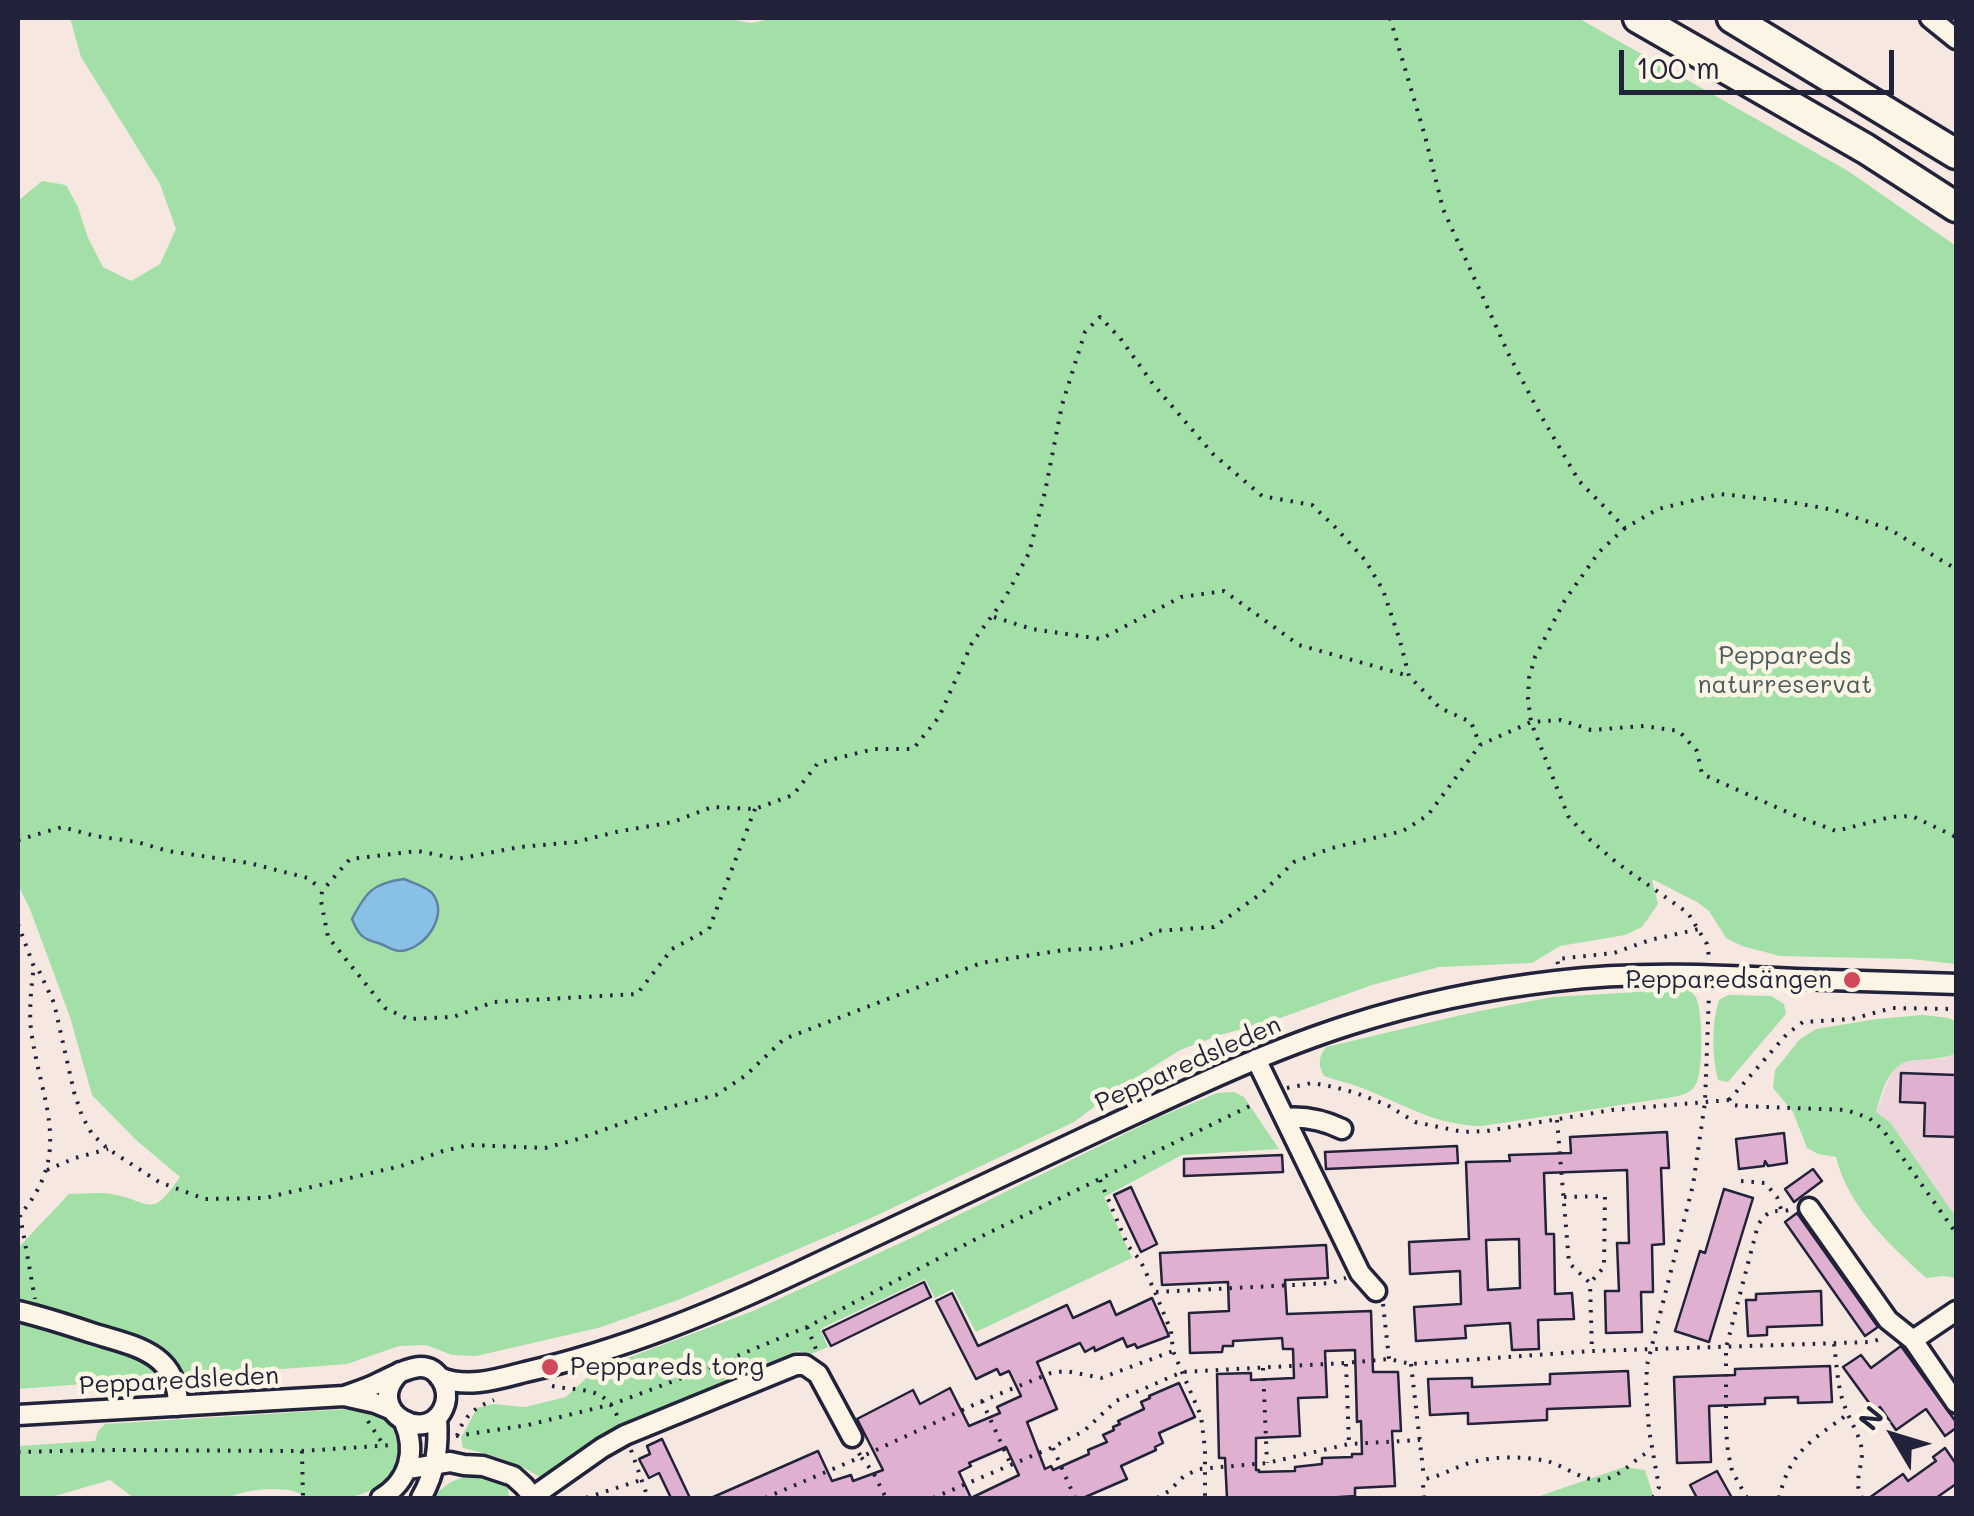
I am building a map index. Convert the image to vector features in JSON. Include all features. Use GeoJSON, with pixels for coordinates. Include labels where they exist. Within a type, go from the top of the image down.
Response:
{"type":"FeatureCollection","features":[{"type":"Feature","properties":{"kind":"highway"},"geometry":{"type":"LineString","coordinates":[[1638,18],[1850,139],[1956,207]]}},
{"type":"Feature","properties":{"kind":"highway"},"geometry":{"type":"LineString","coordinates":[[1732,18],[1956,154]]}},
{"type":"Feature","properties":{"kind":"street"},"geometry":{"type":"LineString","coordinates":[[1930,18],[1956,40]]}},
{"type":"Feature","properties":{"kind":"street","name":"Pepparedsleden"},"geometry":{"type":"LineString","coordinates":[[439,1377],[482,1382],[602,1351],[692,1320],[1256,1059],[1391,1012],[1557,981],[1647,975],[1956,984]]}},
{"type":"Feature","properties":{"kind":"street"},"geometry":{"type":"LineString","coordinates":[[1256,1059],[1360,1273],[1376,1291]]}},
{"type":"Feature","properties":{"kind":"street"},"geometry":{"type":"LineString","coordinates":[[1284,1118],[1300,1116],[1342,1130]]}},
{"type":"Feature","properties":{"kind":"street"},"geometry":{"type":"LineString","coordinates":[[1810,1208],[1888,1320],[1906,1335],[1956,1403]]}},
{"type":"Feature","properties":{"kind":"street"},"geometry":{"type":"LineString","coordinates":[[18,1311],[136,1344],[163,1363],[176,1383],[178,1406]]}},
{"type":"Feature","properties":{"kind":"street"},"geometry":{"type":"LineString","coordinates":[[1906,1335],[1956,1312]]}},
{"type":"Feature","properties":{"kind":"street"},"geometry":{"type":"LineString","coordinates":[[408,1468],[450,1462],[483,1466],[512,1476],[532,1498],[625,1434],[796,1364],[818,1374],[852,1437]]}},
{"type":"Feature","properties":{"kind":"street"},"geometry":{"type":"LineString","coordinates":[[382,1498],[400,1482],[408,1468],[410,1444],[388,1396],[390,1387],[400,1372],[423,1367],[439,1377],[446,1393],[440,1413],[439,1449],[422,1498]]}},
{"type":"Feature","properties":{"kind":"street","name":"Pepparedsleden"},"geometry":{"type":"LineString","coordinates":[[344,1396],[400,1372]]}},
{"type":"Feature","properties":{"kind":"street","name":"Pepparedsleden"},"geometry":{"type":"LineString","coordinates":[[440,1413],[482,1382]]}},
{"type":"Feature","properties":{"kind":"street","name":"Pepparedsleden"},"geometry":{"type":"LineString","coordinates":[[18,1415],[344,1396],[375,1403],[398,1416]]}},
{"type":"Feature","properties":{"kind":"street"},"geometry":{"type":"LineString","coordinates":[[398,1416],[421,1424],[440,1413]]}},
{"type":"Feature","properties":{"kind":"path"},"geometry":{"type":"LineString","coordinates":[[1390,18],[1443,209],[1502,338],[1579,481],[1625,528]]}},
{"type":"Feature","properties":{"kind":"path"},"geometry":{"type":"LineString","coordinates":[[755,809],[709,929],[672,948],[637,994],[494,1002],[453,1017],[408,1019],[385,1008],[328,937],[322,890],[350,859],[418,851],[458,859],[520,847],[576,842],[673,822],[712,807],[755,809],[794,796],[818,763],[874,749],[914,749],[940,717],[972,642],[1005,598],[1029,553],[1062,404],[1085,332],[1100,317],[1213,454],[1262,496],[1312,505],[1336,527],[1365,560],[1383,590],[1409,676],[1440,708],[1471,722],[1480,745]]}},
{"type":"Feature","properties":{"kind":"path"},"geometry":{"type":"LineString","coordinates":[[1710,958],[1707,944],[1688,913],[1616,862],[1568,816],[1531,722],[1528,699],[1535,657],[1565,600],[1599,552],[1625,528],[1658,508],[1720,494],[1834,510],[1889,529],[1956,569]]}},
{"type":"Feature","properties":{"kind":"path"},"geometry":{"type":"LineString","coordinates":[[992,616],[1032,629],[1102,639],[1181,597],[1224,591],[1299,644],[1409,676]]}},
{"type":"Feature","properties":{"kind":"path"},"geometry":{"type":"LineString","coordinates":[[34,967],[54,1003],[74,1092],[92,1134],[159,1182],[204,1199],[265,1198],[469,1146],[546,1148],[716,1095],[745,1076],[784,1039],[981,963],[1064,950],[1108,948],[1139,941],[1156,931],[1214,927],[1262,892],[1294,862],[1332,848],[1403,831],[1428,816],[1480,745],[1531,722],[1561,720],[1591,730],[1644,726],[1680,731],[1697,751],[1702,774],[1796,816],[1836,830],[1912,816],[1956,838]]}},
{"type":"Feature","properties":{"kind":"path"},"geometry":{"type":"LineString","coordinates":[[18,840],[62,827],[168,852],[248,863],[308,878],[322,890]]}},
{"type":"Feature","properties":{"kind":"path"},"geometry":{"type":"LineString","coordinates":[[18,924],[34,967],[30,1026],[50,1120],[47,1170],[39,1189],[19,1216],[38,1316]]}},
{"type":"Feature","properties":{"kind":"path"},"geometry":{"type":"LineString","coordinates":[[1558,965],[1558,959],[1614,953],[1699,929]]}},
{"type":"Feature","properties":{"kind":"path"},"geometry":{"type":"LineString","coordinates":[[1652,1498],[1659,1488],[1646,1390],[1650,1350],[1694,1185],[1705,1102],[1709,991]]}},
{"type":"Feature","properties":{"kind":"path"},"geometry":{"type":"LineString","coordinates":[[504,1395],[478,1405],[457,1436],[528,1425],[613,1404],[708,1368],[807,1326],[976,1239],[1294,1085],[1312,1083],[1356,1093],[1416,1122],[1463,1132],[1486,1131],[1612,1110],[1729,1100],[1802,1022],[1852,1018],[1892,1008],[1956,1009]]}},
{"type":"Feature","properties":{"kind":"path"},"geometry":{"type":"LineString","coordinates":[[1729,1100],[1740,1106],[1846,1110],[1868,1118],[1882,1130],[1956,1233]]}},
{"type":"Feature","properties":{"kind":"path"},"geometry":{"type":"LineString","coordinates":[[1557,1120],[1570,1262],[1590,1283]]}},
{"type":"Feature","properties":{"kind":"path"},"geometry":{"type":"LineString","coordinates":[[47,1170],[108,1149]]}},
{"type":"Feature","properties":{"kind":"path"},"geometry":{"type":"LineString","coordinates":[[1100,1180],[1128,1246],[1156,1292],[1171,1331],[1173,1351],[1201,1416],[1205,1498]]}},
{"type":"Feature","properties":{"kind":"path"},"geometry":{"type":"LineString","coordinates":[[1741,1181],[1764,1183],[1777,1197],[1782,1210]]}},
{"type":"Feature","properties":{"kind":"path"},"geometry":{"type":"LineString","coordinates":[[1564,1197],[1605,1196],[1604,1266],[1590,1283],[1592,1351]]}},
{"type":"Feature","properties":{"kind":"path"},"geometry":{"type":"LineString","coordinates":[[1748,1498],[1732,1471],[1728,1452],[1726,1348],[1758,1225],[1765,1214],[1777,1209],[1810,1208]]}},
{"type":"Feature","properties":{"kind":"path"},"geometry":{"type":"LineString","coordinates":[[1156,1292],[1332,1283],[1360,1273]]}},
{"type":"Feature","properties":{"kind":"path"},"geometry":{"type":"LineString","coordinates":[[1376,1291],[1384,1305],[1389,1359]]}},
{"type":"Feature","properties":{"kind":"path"},"geometry":{"type":"LineString","coordinates":[[807,1326],[819,1352],[812,1369]]}},
{"type":"Feature","properties":{"kind":"path"},"geometry":{"type":"LineString","coordinates":[[933,1498],[1084,1432],[1116,1401],[1182,1372],[1389,1359],[1410,1364],[1592,1351],[1834,1344],[1906,1335]]}},
{"type":"Feature","properties":{"kind":"path"},"geometry":{"type":"LineString","coordinates":[[1834,1344],[1840,1390],[1860,1440],[1856,1488],[1862,1498]]}},
{"type":"Feature","properties":{"kind":"path"},"geometry":{"type":"LineString","coordinates":[[765,1498],[1051,1373],[1066,1370],[1100,1378],[1173,1351]]}},
{"type":"Feature","properties":{"kind":"path"},"geometry":{"type":"LineString","coordinates":[[1346,1364],[1349,1444]]}},
{"type":"Feature","properties":{"kind":"path"},"geometry":{"type":"LineString","coordinates":[[1410,1364],[1424,1498]]}},
{"type":"Feature","properties":{"kind":"path"},"geometry":{"type":"LineString","coordinates":[[1263,1366],[1267,1463]]}},
{"type":"Feature","properties":{"kind":"path"},"geometry":{"type":"LineString","coordinates":[[982,1400],[1011,1466]]}},
{"type":"Feature","properties":{"kind":"path"},"geometry":{"type":"LineString","coordinates":[[1778,1498],[1797,1454],[1848,1414]]}},
{"type":"Feature","properties":{"kind":"path"},"geometry":{"type":"LineString","coordinates":[[852,1437],[886,1498]]}},
{"type":"Feature","properties":{"kind":"path"},"geometry":{"type":"LineString","coordinates":[[1157,1498],[1184,1476],[1204,1469],[1267,1463],[1349,1444],[1420,1440]]}},
{"type":"Feature","properties":{"kind":"path"},"geometry":{"type":"LineString","coordinates":[[18,1452],[302,1450],[410,1444]]}},
{"type":"Feature","properties":{"kind":"path"},"geometry":{"type":"LineString","coordinates":[[1053,1447],[1075,1498]]}},
{"type":"Feature","properties":{"kind":"path"},"geometry":{"type":"LineString","coordinates":[[302,1450],[303,1498]]}},
{"type":"Feature","properties":{"kind":"path"},"geometry":{"type":"LineString","coordinates":[[1425,1479],[1478,1461],[1511,1458],[1552,1462],[1589,1479],[1606,1479],[1652,1450]]}},
{"type":"Feature","properties":{"kind":"path"},"geometry":{"type":"LineString","coordinates":[[586,1498],[641,1480]]}},
{"type":"Feature","properties":{"kind":"shaded area"},"geometry":{"type":"Polygon","coordinates":[[[1956,1049],[1956,1217],[1890,1122],[1876,1113],[1898,1063],[1942,1059],[1955,1054],[1956,1049]]]}},
{"type":"Feature","properties":{"kind":"green space","name":"Peppareds naturreservat"},"geometry":{"type":"Polygon","coordinates":[[[70,18],[723,18],[751,23],[776,18],[1578,18],[1848,171],[1956,246],[1956,964],[1780,956],[1742,946],[1726,938],[1709,911],[1697,902],[1652,879],[1658,904],[1642,927],[1625,935],[1560,946],[1532,963],[1439,967],[1372,985],[1180,1050],[1074,1122],[871,1218],[678,1300],[598,1328],[476,1356],[452,1355],[426,1345],[399,1346],[347,1364],[18,1389],[18,1248],[69,1194],[111,1194],[150,1205],[162,1199],[180,1177],[92,1095],[70,1017],[18,885],[18,201],[42,181],[66,185],[103,267],[131,281],[160,264],[176,229],[160,184],[81,57],[70,18]]]}},
{"type":"Feature","properties":{"kind":"green space"},"geometry":{"type":"Polygon","coordinates":[[[1689,989],[1699,1011],[1700,1069],[1693,1089],[1677,1096],[1482,1126],[1466,1125],[1435,1118],[1324,1076],[1320,1065],[1326,1047],[1470,1013],[1552,997],[1689,989]]]}},
{"type":"Feature","properties":{"kind":"green space"},"geometry":{"type":"Polygon","coordinates":[[[1728,995],[1771,996],[1784,1004],[1786,1014],[1728,1082],[1718,1080],[1713,1040],[1719,1000],[1728,995]]]}},
{"type":"Feature","properties":{"kind":"green space"},"geometry":{"type":"Polygon","coordinates":[[[1923,1015],[1956,1022],[1955,1054],[1899,1065],[1888,1078],[1876,1112],[1890,1122],[1956,1217],[1956,1278],[1926,1278],[1885,1238],[1860,1209],[1836,1157],[1807,1148],[1793,1112],[1773,1088],[1775,1070],[1800,1039],[1816,1029],[1923,1015]]]}},
{"type":"Feature","properties":{"kind":"green space"},"geometry":{"type":"Polygon","coordinates":[[[1234,1092],[1244,1097],[1279,1149],[1182,1155],[1104,1197],[1132,1258],[976,1332],[953,1289],[935,1298],[925,1279],[820,1329],[828,1347],[811,1354],[797,1351],[642,1417],[595,1441],[544,1480],[505,1460],[463,1448],[461,1438],[477,1408],[493,1404],[525,1407],[566,1397],[595,1370],[753,1311],[1157,1118],[1217,1093],[1234,1092]]]}},
{"type":"Feature","properties":{"kind":"green space"},"geometry":{"type":"Polygon","coordinates":[[[364,1408],[394,1425],[401,1439],[401,1454],[384,1483],[348,1498],[321,1500],[274,1489],[228,1498],[140,1498],[110,1480],[55,1496],[18,1496],[18,1446],[95,1441],[105,1424],[364,1408]]]}},
{"type":"Feature","properties":{"kind":"green space"},"geometry":{"type":"Polygon","coordinates":[[[1624,1467],[1645,1470],[1654,1498],[1534,1498],[1624,1467]]]}},
{"type":"Feature","properties":{"kind":"green space"},"geometry":{"type":"Polygon","coordinates":[[[465,1477],[498,1482],[508,1488],[509,1498],[433,1498],[447,1484],[465,1477]]]}},
{"type":"Feature","properties":{"kind":"water"},"geometry":{"type":"Polygon","coordinates":[[[404,879],[432,893],[438,911],[426,938],[400,951],[364,938],[352,919],[372,890],[404,879]]]}},
{"type":"Feature","properties":{"kind":"building"},"geometry":{"type":"Polygon","coordinates":[[[1901,1073],[1956,1075],[1956,1137],[1924,1136],[1925,1103],[1900,1102],[1901,1073]]]}},
{"type":"Feature","properties":{"kind":"building"},"geometry":{"type":"Polygon","coordinates":[[[1667,1132],[1669,1168],[1661,1168],[1664,1244],[1652,1245],[1653,1292],[1641,1292],[1642,1332],[1606,1333],[1605,1291],[1619,1291],[1617,1243],[1629,1243],[1627,1170],[1544,1173],[1546,1234],[1554,1234],[1555,1294],[1572,1293],[1574,1319],[1538,1320],[1539,1349],[1512,1350],[1510,1323],[1465,1326],[1466,1338],[1416,1341],[1414,1307],[1461,1304],[1460,1271],[1410,1274],[1409,1242],[1469,1239],[1466,1162],[1510,1161],[1509,1155],[1571,1153],[1570,1137],[1667,1132]],[[1519,1239],[1486,1240],[1488,1290],[1520,1288],[1519,1239]]]}},
{"type":"Feature","properties":{"kind":"building"},"geometry":{"type":"Polygon","coordinates":[[[1784,1133],[1787,1163],[1768,1166],[1765,1161],[1764,1166],[1739,1169],[1736,1139],[1784,1133]]]}},
{"type":"Feature","properties":{"kind":"building"},"geometry":{"type":"Polygon","coordinates":[[[1457,1146],[1458,1163],[1326,1169],[1325,1152],[1457,1146]]]}},
{"type":"Feature","properties":{"kind":"building"},"geometry":{"type":"Polygon","coordinates":[[[1282,1155],[1283,1172],[1184,1176],[1184,1159],[1282,1155]]]}},
{"type":"Feature","properties":{"kind":"building"},"geometry":{"type":"Polygon","coordinates":[[[1813,1169],[1822,1181],[1794,1202],[1785,1189],[1813,1169]]]}},
{"type":"Feature","properties":{"kind":"building"},"geometry":{"type":"Polygon","coordinates":[[[1131,1187],[1157,1244],[1141,1252],[1114,1195],[1131,1187]]]}},
{"type":"Feature","properties":{"kind":"building"},"geometry":{"type":"Polygon","coordinates":[[[1724,1189],[1753,1198],[1709,1342],[1675,1331],[1724,1189]]]}},
{"type":"Feature","properties":{"kind":"building"},"geometry":{"type":"Polygon","coordinates":[[[1797,1213],[1878,1327],[1865,1336],[1785,1222],[1797,1213]]]}},
{"type":"Feature","properties":{"kind":"building"},"geometry":{"type":"Polygon","coordinates":[[[1326,1245],[1328,1278],[1285,1280],[1287,1314],[1371,1311],[1373,1372],[1398,1372],[1401,1431],[1392,1431],[1395,1486],[1355,1488],[1355,1496],[1227,1498],[1225,1458],[1219,1458],[1217,1374],[1251,1373],[1251,1380],[1294,1378],[1293,1349],[1283,1349],[1282,1338],[1233,1341],[1233,1346],[1223,1346],[1222,1352],[1190,1353],[1189,1313],[1229,1311],[1228,1282],[1162,1285],[1160,1253],[1326,1245]],[[1355,1350],[1325,1351],[1327,1397],[1298,1398],[1300,1436],[1256,1438],[1256,1470],[1295,1471],[1295,1467],[1322,1464],[1322,1458],[1362,1454],[1361,1421],[1357,1422],[1355,1350]]]}},
{"type":"Feature","properties":{"kind":"building"},"geometry":{"type":"Polygon","coordinates":[[[924,1282],[931,1297],[831,1346],[823,1331],[924,1282]]]}},
{"type":"Feature","properties":{"kind":"building"},"geometry":{"type":"Polygon","coordinates":[[[1821,1291],[1822,1325],[1767,1327],[1767,1335],[1748,1336],[1746,1300],[1756,1300],[1756,1294],[1821,1291]]]}},
{"type":"Feature","properties":{"kind":"building"},"geometry":{"type":"Polygon","coordinates":[[[952,1293],[978,1346],[1067,1305],[1073,1318],[1110,1301],[1116,1315],[1152,1298],[1169,1336],[1137,1348],[1135,1344],[1127,1347],[1123,1338],[1095,1351],[1094,1347],[1085,1352],[1080,1343],[1037,1362],[1057,1409],[1027,1422],[1045,1469],[1051,1466],[1053,1470],[1089,1454],[1088,1450],[1107,1442],[1103,1435],[1114,1430],[1120,1424],[1118,1421],[1144,1409],[1141,1402],[1179,1383],[1195,1417],[1159,1433],[1163,1443],[1156,1450],[1121,1466],[1127,1479],[1083,1498],[971,1498],[711,1498],[818,1451],[832,1481],[851,1475],[853,1481],[883,1470],[857,1419],[913,1390],[920,1404],[950,1388],[969,1426],[1000,1413],[997,1407],[1021,1396],[1009,1371],[1000,1375],[997,1369],[976,1379],[936,1301],[952,1293]],[[1006,1447],[969,1463],[971,1466],[959,1472],[971,1498],[1019,1475],[1006,1447]]]}},
{"type":"Feature","properties":{"kind":"building"},"geometry":{"type":"Polygon","coordinates":[[[1901,1346],[1956,1422],[1956,1428],[1945,1436],[1926,1409],[1896,1430],[1880,1407],[1875,1411],[1843,1367],[1861,1355],[1871,1368],[1901,1346]]]}},
{"type":"Feature","properties":{"kind":"building"},"geometry":{"type":"Polygon","coordinates":[[[1830,1366],[1832,1402],[1798,1403],[1798,1397],[1765,1398],[1765,1404],[1709,1406],[1711,1462],[1677,1463],[1674,1377],[1735,1375],[1735,1369],[1830,1366]]]}},
{"type":"Feature","properties":{"kind":"building"},"geometry":{"type":"Polygon","coordinates":[[[1628,1371],[1630,1406],[1547,1409],[1547,1420],[1468,1424],[1468,1413],[1430,1415],[1428,1379],[1472,1378],[1472,1387],[1550,1384],[1550,1374],[1628,1371]]]}},
{"type":"Feature","properties":{"kind":"building"},"geometry":{"type":"Polygon","coordinates":[[[662,1439],[690,1498],[671,1498],[659,1473],[649,1478],[639,1459],[650,1454],[647,1446],[662,1439]]]}},
{"type":"Feature","properties":{"kind":"building"},"geometry":{"type":"Polygon","coordinates":[[[1945,1448],[1956,1464],[1956,1484],[1936,1498],[1869,1498],[1903,1474],[1908,1481],[1936,1461],[1933,1457],[1945,1448]]]}},
{"type":"Feature","properties":{"kind":"building"},"geometry":{"type":"Polygon","coordinates":[[[1717,1471],[1732,1498],[1697,1498],[1690,1485],[1717,1471]]]}},
{"type":"Feature","properties":{"kind":"place","name":"Pepparedsängen"},"geometry":{"type":"Point","coordinates":[1852,980]}},
{"type":"Feature","properties":{"kind":"place","name":"Peppareds torg"},"geometry":{"type":"Point","coordinates":[550,1367]}}]}
